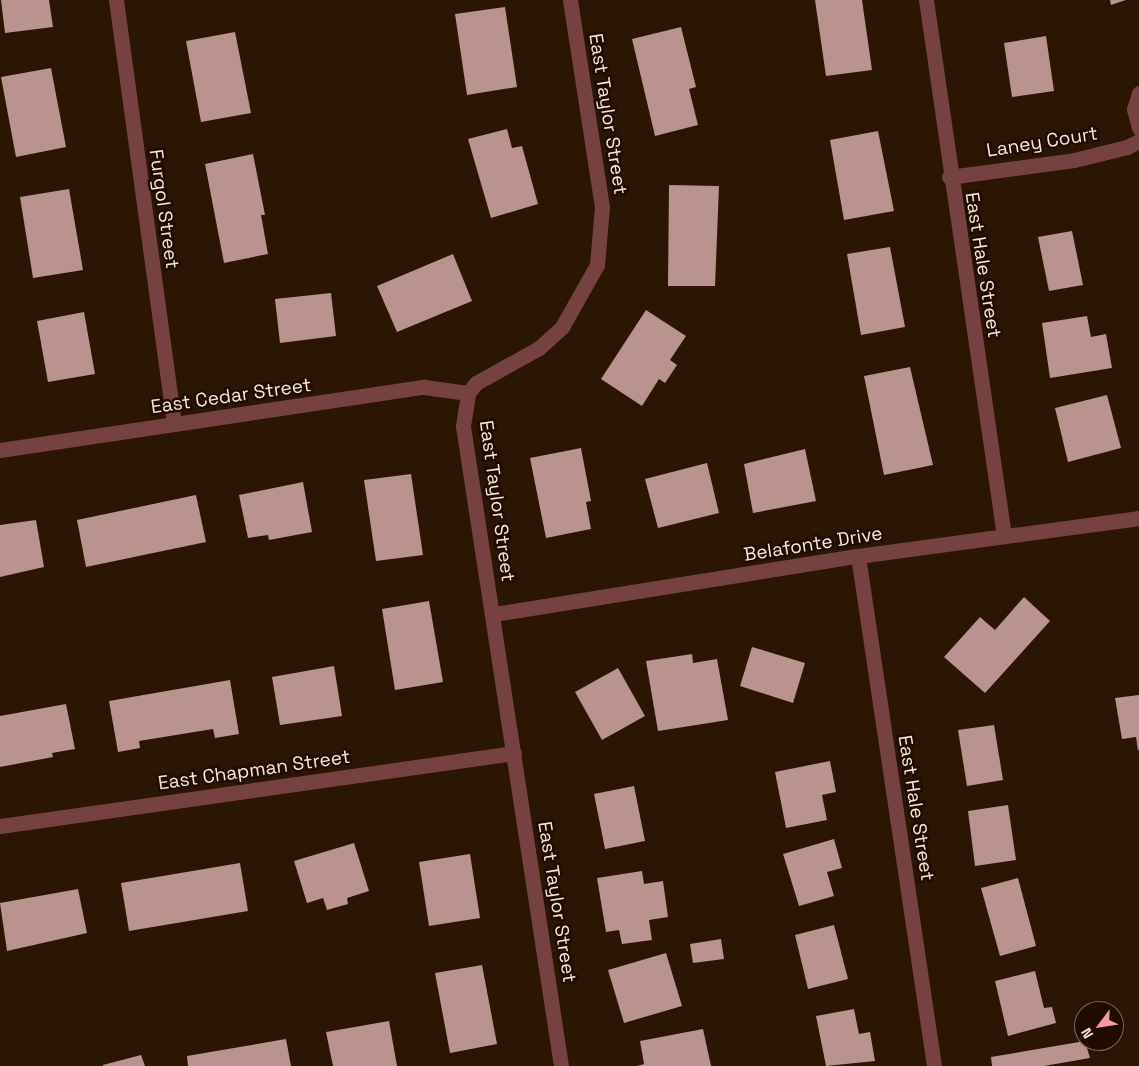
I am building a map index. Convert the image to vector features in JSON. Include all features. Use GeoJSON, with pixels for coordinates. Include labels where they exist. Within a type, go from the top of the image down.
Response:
{"type":"FeatureCollection","features":[{"type":"Feature","properties":{"kind":"street","name":"Furgol Street"},"geometry":{"type":"LineString","coordinates":[[116,0],[174,424]]}},
{"type":"Feature","properties":{"kind":"street","name":"East Taylor Street"},"geometry":{"type":"LineString","coordinates":[[561,1066],[494,614],[463,426],[468,393],[476,383],[526,356],[562,327],[597,265],[602,207],[570,0]]}},
{"type":"Feature","properties":{"kind":"street","name":"East Hale Street"},"geometry":{"type":"LineString","coordinates":[[926,0],[949,177],[1004,536]]}},
{"type":"Feature","properties":{"kind":"street"},"geometry":{"type":"LineString","coordinates":[[1139,93],[1134,109],[1139,128]]}},
{"type":"Feature","properties":{"kind":"street","name":"Laney Court"},"geometry":{"type":"LineString","coordinates":[[949,177],[1074,160],[1127,147],[1139,141]]}},
{"type":"Feature","properties":{"kind":"street","name":"East Cedar Street"},"geometry":{"type":"LineString","coordinates":[[0,450],[424,387],[468,393]]}},
{"type":"Feature","properties":{"kind":"street","name":"Belafonte Drive"},"geometry":{"type":"LineString","coordinates":[[494,614],[858,556],[1139,518]]}},
{"type":"Feature","properties":{"kind":"street","name":"East Hale Street"},"geometry":{"type":"LineString","coordinates":[[858,556],[934,1066]]}},
{"type":"Feature","properties":{"kind":"street","name":"East Chapman Street"},"geometry":{"type":"LineString","coordinates":[[0,826],[514,753]]}},
{"type":"Feature","properties":{"kind":"building"},"geometry":{"type":"Polygon","coordinates":[[[1,0],[49,0],[53,27],[5,33],[1,0]]]}},
{"type":"Feature","properties":{"kind":"building"},"geometry":{"type":"Polygon","coordinates":[[[815,0],[862,0],[872,70],[826,76],[815,0]]]}},
{"type":"Feature","properties":{"kind":"building"},"geometry":{"type":"Polygon","coordinates":[[[1110,0],[1126,0],[1111,5],[1110,0]]]}},
{"type":"Feature","properties":{"kind":"building"},"geometry":{"type":"Polygon","coordinates":[[[505,7],[517,87],[467,95],[455,14],[505,7]]]}},
{"type":"Feature","properties":{"kind":"building"},"geometry":{"type":"Polygon","coordinates":[[[681,27],[696,87],[689,89],[698,125],[655,136],[632,39],[681,27]]]}},
{"type":"Feature","properties":{"kind":"building"},"geometry":{"type":"Polygon","coordinates":[[[235,32],[251,113],[201,122],[186,41],[235,32]]]}},
{"type":"Feature","properties":{"kind":"building"},"geometry":{"type":"Polygon","coordinates":[[[1046,36],[1054,91],[1012,97],[1004,43],[1046,36]]]}},
{"type":"Feature","properties":{"kind":"building"},"geometry":{"type":"Polygon","coordinates":[[[51,68],[66,147],[16,157],[1,77],[51,68]]]}},
{"type":"Feature","properties":{"kind":"building"},"geometry":{"type":"Polygon","coordinates":[[[507,129],[512,148],[522,146],[538,204],[491,218],[468,139],[507,129]]]}},
{"type":"Feature","properties":{"kind":"building"},"geometry":{"type":"Polygon","coordinates":[[[878,131],[894,211],[844,220],[830,140],[878,131]]]}},
{"type":"Feature","properties":{"kind":"building"},"geometry":{"type":"Polygon","coordinates":[[[253,154],[265,215],[261,215],[268,254],[224,263],[205,164],[253,154]]]}},
{"type":"Feature","properties":{"kind":"building"},"geometry":{"type":"Polygon","coordinates":[[[669,185],[719,186],[715,286],[668,286],[669,185]]]}},
{"type":"Feature","properties":{"kind":"building"},"geometry":{"type":"Polygon","coordinates":[[[69,189],[83,270],[33,278],[20,197],[69,189]]]}},
{"type":"Feature","properties":{"kind":"building"},"geometry":{"type":"Polygon","coordinates":[[[1072,231],[1083,285],[1049,291],[1038,237],[1072,231]]]}},
{"type":"Feature","properties":{"kind":"building"},"geometry":{"type":"Polygon","coordinates":[[[890,247],[905,327],[861,335],[847,254],[890,247]]]}},
{"type":"Feature","properties":{"kind":"building"},"geometry":{"type":"Polygon","coordinates":[[[453,254],[472,301],[397,332],[377,286],[453,254]]]}},
{"type":"Feature","properties":{"kind":"building"},"geometry":{"type":"Polygon","coordinates":[[[331,293],[336,336],[280,343],[275,299],[331,293]]]}},
{"type":"Feature","properties":{"kind":"building"},"geometry":{"type":"Polygon","coordinates":[[[646,310],[686,336],[670,360],[677,365],[665,383],[659,379],[642,406],[601,379],[646,310]]]}},
{"type":"Feature","properties":{"kind":"building"},"geometry":{"type":"Polygon","coordinates":[[[84,312],[95,374],[48,382],[37,321],[84,312]]]}},
{"type":"Feature","properties":{"kind":"building"},"geometry":{"type":"Polygon","coordinates":[[[1087,316],[1091,337],[1106,334],[1112,368],[1050,378],[1042,323],[1087,316]]]}},
{"type":"Feature","properties":{"kind":"building"},"geometry":{"type":"Polygon","coordinates":[[[910,367],[933,465],[884,475],[864,376],[910,367]]]}},
{"type":"Feature","properties":{"kind":"building"},"geometry":{"type":"Polygon","coordinates":[[[1107,395],[1121,448],[1068,462],[1055,408],[1107,395]]]}},
{"type":"Feature","properties":{"kind":"building"},"geometry":{"type":"Polygon","coordinates":[[[581,448],[591,501],[586,502],[591,529],[546,538],[530,458],[581,448]]]}},
{"type":"Feature","properties":{"kind":"building"},"geometry":{"type":"Polygon","coordinates":[[[805,449],[816,501],[753,513],[744,464],[805,449]]]}},
{"type":"Feature","properties":{"kind":"building"},"geometry":{"type":"Polygon","coordinates":[[[707,463],[719,513],[658,528],[645,479],[707,463]]]}},
{"type":"Feature","properties":{"kind":"building"},"geometry":{"type":"Polygon","coordinates":[[[411,474],[423,555],[376,561],[364,480],[411,474]]]}},
{"type":"Feature","properties":{"kind":"building"},"geometry":{"type":"Polygon","coordinates":[[[303,482],[312,532],[269,540],[268,535],[248,538],[239,495],[303,482]]]}},
{"type":"Feature","properties":{"kind":"building"},"geometry":{"type":"Polygon","coordinates":[[[196,495],[206,542],[86,567],[77,520],[196,495]]]}},
{"type":"Feature","properties":{"kind":"building"},"geometry":{"type":"Polygon","coordinates":[[[36,520],[44,567],[0,577],[0,525],[36,520]]]}},
{"type":"Feature","properties":{"kind":"building"},"geometry":{"type":"Polygon","coordinates":[[[1024,597],[1050,621],[985,693],[944,657],[980,617],[995,630],[1024,597]]]}},
{"type":"Feature","properties":{"kind":"building"},"geometry":{"type":"Polygon","coordinates":[[[429,601],[443,682],[395,690],[382,609],[429,601]]]}},
{"type":"Feature","properties":{"kind":"building"},"geometry":{"type":"Polygon","coordinates":[[[752,647],[805,663],[793,703],[740,686],[752,647]]]}},
{"type":"Feature","properties":{"kind":"building"},"geometry":{"type":"Polygon","coordinates":[[[692,654],[693,663],[717,659],[728,720],[658,731],[646,661],[692,654]]]}},
{"type":"Feature","properties":{"kind":"building"},"geometry":{"type":"Polygon","coordinates":[[[334,666],[342,716],[280,725],[272,677],[334,666]]]}},
{"type":"Feature","properties":{"kind":"building"},"geometry":{"type":"Polygon","coordinates":[[[618,668],[645,716],[602,740],[575,692],[618,668]]]}},
{"type":"Feature","properties":{"kind":"building"},"geometry":{"type":"Polygon","coordinates":[[[230,680],[239,734],[215,738],[213,729],[139,741],[140,748],[118,752],[109,701],[230,680]]]}},
{"type":"Feature","properties":{"kind":"building"},"geometry":{"type":"Polygon","coordinates":[[[1139,695],[1138,750],[1136,737],[1122,739],[1115,698],[1139,695]]]}},
{"type":"Feature","properties":{"kind":"building"},"geometry":{"type":"Polygon","coordinates":[[[66,704],[75,749],[52,753],[53,757],[0,767],[0,716],[66,704]]]}},
{"type":"Feature","properties":{"kind":"building"},"geometry":{"type":"Polygon","coordinates":[[[994,725],[1003,780],[967,786],[958,730],[994,725]]]}},
{"type":"Feature","properties":{"kind":"building"},"geometry":{"type":"Polygon","coordinates":[[[830,761],[836,792],[822,795],[827,820],[786,828],[775,772],[830,761]]]}},
{"type":"Feature","properties":{"kind":"building"},"geometry":{"type":"Polygon","coordinates":[[[634,786],[645,841],[605,849],[594,794],[634,786]]]}},
{"type":"Feature","properties":{"kind":"building"},"geometry":{"type":"Polygon","coordinates":[[[1008,805],[1016,860],[975,866],[968,811],[1008,805]]]}},
{"type":"Feature","properties":{"kind":"building"},"geometry":{"type":"Polygon","coordinates":[[[834,839],[842,868],[827,872],[834,896],[799,906],[783,854],[834,839]]]}},
{"type":"Feature","properties":{"kind":"building"},"geometry":{"type":"Polygon","coordinates":[[[354,843],[369,891],[347,898],[348,904],[327,910],[323,898],[307,903],[294,861],[354,843]]]}},
{"type":"Feature","properties":{"kind":"building"},"geometry":{"type":"Polygon","coordinates":[[[470,854],[480,918],[429,926],[419,862],[470,854]]]}},
{"type":"Feature","properties":{"kind":"building"},"geometry":{"type":"Polygon","coordinates":[[[240,863],[248,911],[129,931],[121,883],[240,863]]]}},
{"type":"Feature","properties":{"kind":"building"},"geometry":{"type":"Polygon","coordinates":[[[642,871],[644,884],[663,881],[668,917],[649,920],[652,940],[622,944],[619,930],[606,932],[597,878],[642,871]]]}},
{"type":"Feature","properties":{"kind":"building"},"geometry":{"type":"Polygon","coordinates":[[[1018,878],[1036,946],[1000,956],[981,888],[1018,878]]]}},
{"type":"Feature","properties":{"kind":"building"},"geometry":{"type":"Polygon","coordinates":[[[78,889],[87,933],[7,951],[0,903],[78,889]]]}},
{"type":"Feature","properties":{"kind":"building"},"geometry":{"type":"Polygon","coordinates":[[[834,925],[848,979],[808,989],[795,935],[834,925]]]}},
{"type":"Feature","properties":{"kind":"building"},"geometry":{"type":"Polygon","coordinates":[[[721,939],[724,959],[693,963],[690,944],[721,939]]]}},
{"type":"Feature","properties":{"kind":"building"},"geometry":{"type":"Polygon","coordinates":[[[666,953],[682,1006],[624,1023],[608,970],[666,953]]]}},
{"type":"Feature","properties":{"kind":"building"},"geometry":{"type":"Polygon","coordinates":[[[482,965],[497,1044],[450,1053],[435,973],[482,965]]]}},
{"type":"Feature","properties":{"kind":"building"},"geometry":{"type":"Polygon","coordinates":[[[1035,971],[1044,1008],[1052,1007],[1056,1023],[1008,1036],[995,981],[1035,971]]]}},
{"type":"Feature","properties":{"kind":"building"},"geometry":{"type":"Polygon","coordinates":[[[854,1009],[859,1034],[870,1032],[875,1061],[826,1066],[816,1016],[854,1009]]]}},
{"type":"Feature","properties":{"kind":"building"},"geometry":{"type":"Polygon","coordinates":[[[389,1021],[397,1066],[333,1066],[326,1032],[389,1021]]]}},
{"type":"Feature","properties":{"kind":"building"},"geometry":{"type":"Polygon","coordinates":[[[703,1029],[711,1066],[637,1066],[644,1064],[640,1041],[703,1029]]]}},
{"type":"Feature","properties":{"kind":"building"},"geometry":{"type":"Polygon","coordinates":[[[286,1039],[291,1066],[188,1066],[187,1056],[286,1039]]]}},
{"type":"Feature","properties":{"kind":"building"},"geometry":{"type":"Polygon","coordinates":[[[1074,1043],[1074,1051],[1088,1051],[1090,1058],[1044,1066],[992,1066],[991,1057],[1074,1043]]]}},
{"type":"Feature","properties":{"kind":"building"},"geometry":{"type":"Polygon","coordinates":[[[141,1055],[145,1066],[103,1066],[103,1065],[141,1055]]]}}]}
